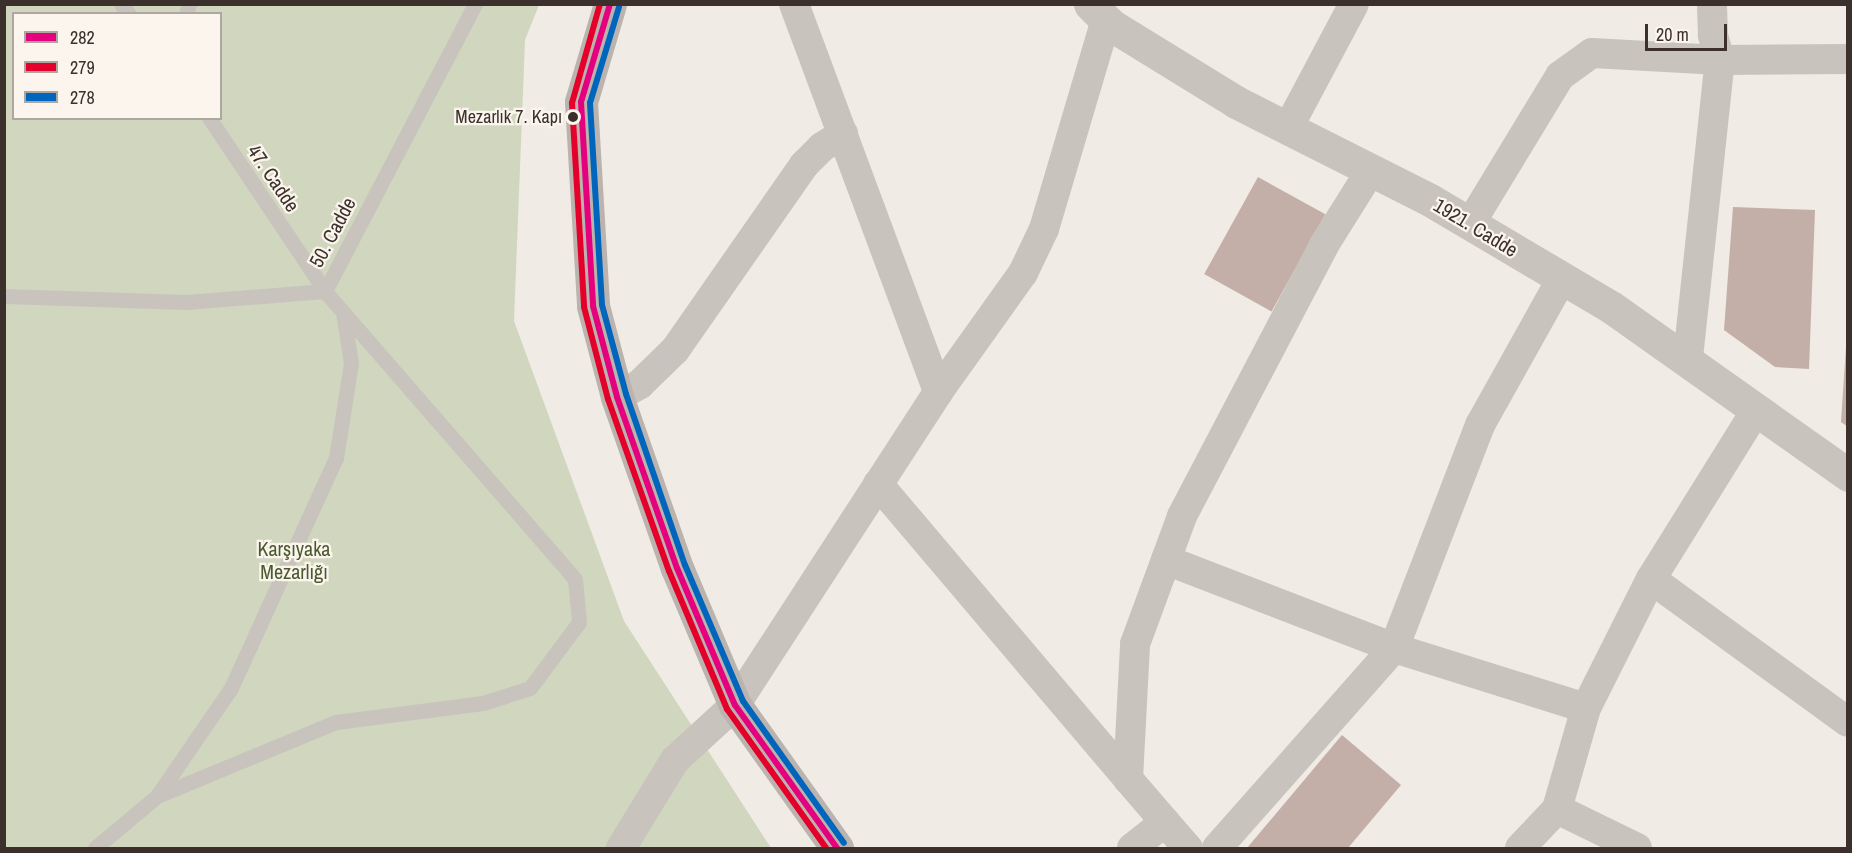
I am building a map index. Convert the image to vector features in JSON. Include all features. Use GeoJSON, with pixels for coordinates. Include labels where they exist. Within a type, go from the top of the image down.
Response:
{"type":"FeatureCollection","features":[{"type":"Feature","properties":{"kind":"main road"},"geometry":{"type":"LineString","coordinates":[[610,4],[581,102],[593,306],[617,397],[676,568],[735,705],[837,849]]}},
{"type":"Feature","properties":{"kind":"street"},"geometry":{"type":"LineString","coordinates":[[794,4],[938,392]]}},
{"type":"Feature","properties":{"kind":"street"},"geometry":{"type":"LineString","coordinates":[[1288,128],[1354,4]]}},
{"type":"Feature","properties":{"kind":"street"},"geometry":{"type":"LineString","coordinates":[[1688,358],[1720,60],[1713,35],[1712,4]]}},
{"type":"Feature","properties":{"kind":"street"},"geometry":{"type":"LineString","coordinates":[[621,849],[675,760],[735,705],[938,392],[1023,273],[1044,229],[1098,12]]}},
{"type":"Feature","properties":{"kind":"street","name":"1921. Cadde"},"geometry":{"type":"LineString","coordinates":[[1098,12],[1236,102],[1371,170],[1562,278],[1688,358],[1756,410],[1848,475]]}},
{"type":"Feature","properties":{"kind":"street"},"geometry":{"type":"LineString","coordinates":[[1470,224],[1560,76],[1592,53],[1720,60],[1848,59]]}},
{"type":"Feature","properties":{"kind":"street"},"geometry":{"type":"LineString","coordinates":[[617,397],[640,384],[675,350],[804,165],[822,147],[843,135]]}},
{"type":"Feature","properties":{"kind":"street"},"geometry":{"type":"LineString","coordinates":[[1128,779],[1135,644],[1182,516],[1324,245],[1371,170]]}},
{"type":"Feature","properties":{"kind":"street"},"geometry":{"type":"LineString","coordinates":[[1216,849],[1394,648],[1480,425],[1562,278]]}},
{"type":"Feature","properties":{"kind":"street"},"geometry":{"type":"LineString","coordinates":[[1520,849],[1557,809],[1586,708],[1651,579],[1756,410]]}},
{"type":"Feature","properties":{"kind":"street"},"geometry":{"type":"LineString","coordinates":[[878,484],[1188,849]]}},
{"type":"Feature","properties":{"kind":"street"},"geometry":{"type":"LineString","coordinates":[[1166,560],[1394,648],[1586,708]]}},
{"type":"Feature","properties":{"kind":"street"},"geometry":{"type":"LineString","coordinates":[[1651,579],[1848,722]]}},
{"type":"Feature","properties":{"kind":"street"},"geometry":{"type":"LineString","coordinates":[[1557,809],[1637,849]]}},
{"type":"Feature","properties":{"kind":"street"},"geometry":{"type":"LineString","coordinates":[[1132,849],[1165,822]]}},
{"type":"Feature","properties":{"kind":"lane","name":"50. Cadde"},"geometry":{"type":"LineString","coordinates":[[4,296],[186,302],[325,291],[475,4]]}},
{"type":"Feature","properties":{"kind":"lane","name":"47. Cadde"},"geometry":{"type":"LineString","coordinates":[[157,796],[336,722],[483,703],[530,688],[579,622],[575,579],[325,291],[210,120]]}},
{"type":"Feature","properties":{"kind":"lane"},"geometry":{"type":"LineString","coordinates":[[95,849],[157,796],[231,688],[336,458],[351,363],[343,312]]}},
{"type":"Feature","properties":{"kind":"green space","name":"Karşıyaka Mezarlığı"},"geometry":{"type":"Polygon","coordinates":[[[5,5],[539,5],[525,40],[514,321],[624,621],[771,848],[5,848],[5,5]]]}},
{"type":"Feature","properties":{"kind":"building"},"geometry":{"type":"Polygon","coordinates":[[[1258,177],[1325,214],[1272,311],[1204,274],[1258,177]]]}},
{"type":"Feature","properties":{"kind":"building"},"geometry":{"type":"Polygon","coordinates":[[[1733,207],[1815,210],[1809,369],[1775,367],[1724,330],[1733,207]]]}},
{"type":"Feature","properties":{"kind":"building"},"geometry":{"type":"Polygon","coordinates":[[[1846,347],[1848,347],[1848,427],[1841,422],[1846,347]]]}},
{"type":"Feature","properties":{"kind":"building"},"geometry":{"type":"Polygon","coordinates":[[[1342,735],[1401,785],[1348,848],[1247,848],[1342,735]]]}},
{"type":"Feature","properties":{"kind":"transit line","name":"279"},"geometry":{"type":"LineString","coordinates":[[600,4],[572,103],[584,307],[608,399],[669,571],[727,709],[826,848]]}},
{"type":"Feature","properties":{"kind":"transit line","name":"282"},"geometry":{"type":"LineString","coordinates":[[610,4],[581,102],[593,306],[617,397],[677,568],[735,705],[837,848]]}},
{"type":"Feature","properties":{"kind":"transit line","name":"278"},"geometry":{"type":"LineString","coordinates":[[619,7],[590,103],[602,305],[626,394],[685,565],[743,701],[844,843]]}},
{"type":"Feature","properties":{"kind":"place","name":"Mezarlık 7. Kapı"},"geometry":{"type":"Point","coordinates":[573,117]}}]}
